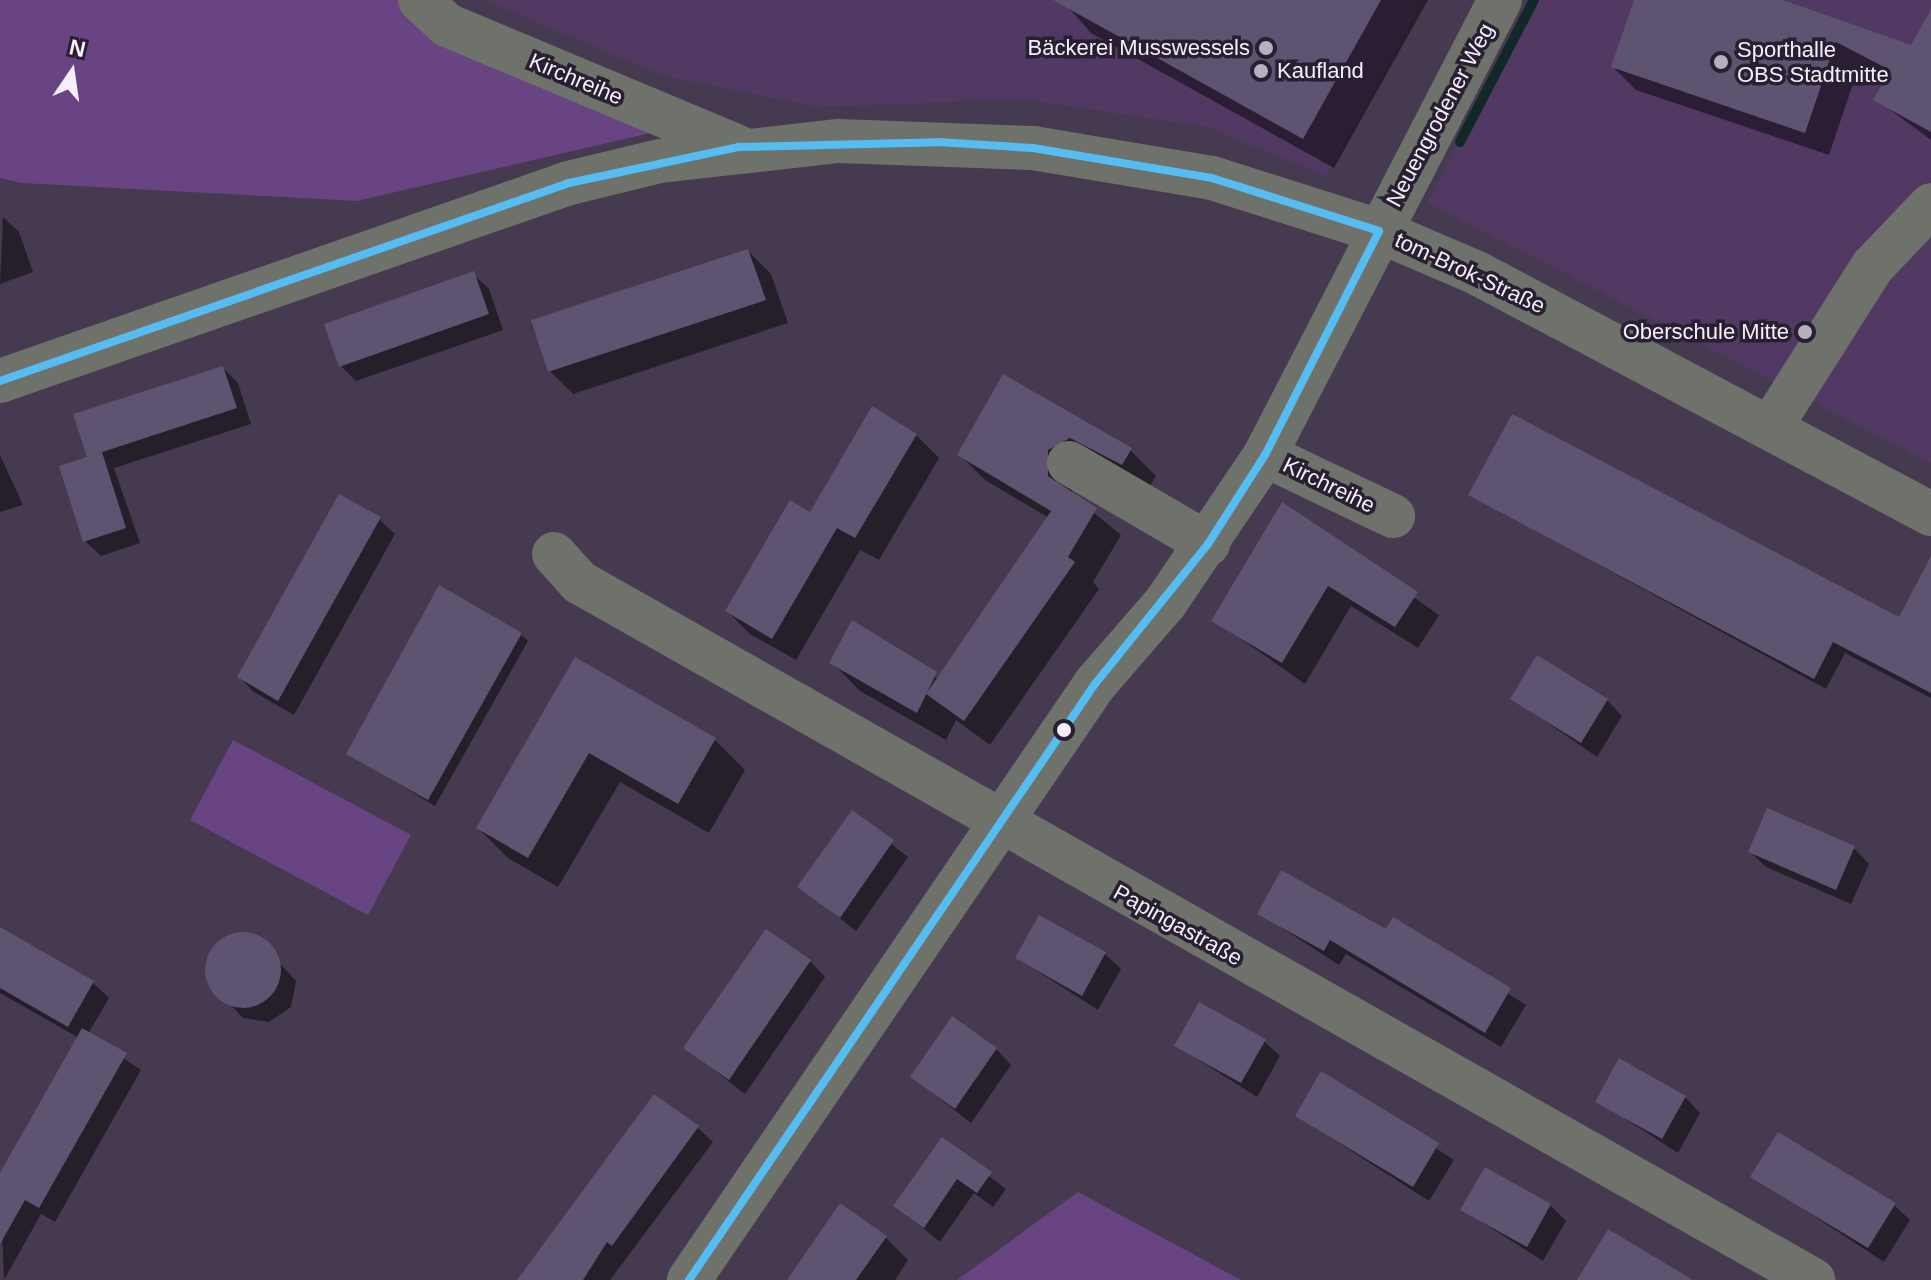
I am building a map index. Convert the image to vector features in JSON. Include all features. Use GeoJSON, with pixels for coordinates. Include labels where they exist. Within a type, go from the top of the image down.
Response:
{"type":"FeatureCollection","features":[{"type":"Feature","properties":{"kind":"street","name":"Kirchreihe"},"geometry":{"type":"LineString","coordinates":[[420,0],[447,25],[739,147]]}},
{"type":"Feature","properties":{"kind":"street","name":"Neuengrodener Weg"},"geometry":{"type":"LineString","coordinates":[[689,1280],[1095,684],[1208,544],[1265,455],[1500,0]]}},
{"type":"Feature","properties":{"kind":"street","name":"tom-Brok-Straße"},"geometry":{"type":"LineString","coordinates":[[0,381],[569,183],[739,147],[938,142],[1033,148],[1212,178],[1379,231],[1477,273],[1931,514]]}},
{"type":"Feature","properties":{"kind":"street"},"geometry":{"type":"LineString","coordinates":[[1770,428],[1873,266],[1931,205]]}},
{"type":"Feature","properties":{"kind":"street","name":"Kirchreihe"},"geometry":{"type":"LineString","coordinates":[[1265,455],[1393,516]]}},
{"type":"Feature","properties":{"kind":"street"},"geometry":{"type":"LineString","coordinates":[[1069,463],[1208,544]]}},
{"type":"Feature","properties":{"kind":"street","name":"Papingastraße"},"geometry":{"type":"LineString","coordinates":[[554,554],[579,582],[1001,824],[1813,1280]]}},
{"type":"Feature","properties":{"kind":"shaded area"},"geometry":{"type":"Polygon","coordinates":[[[0,0],[416,0],[659,131],[357,201],[21,183],[0,178],[0,0]]]}},
{"type":"Feature","properties":{"kind":"shaded area","name":"Kaufland"},"geometry":{"type":"Polygon","coordinates":[[[485,0],[1423,0],[1326,176],[1208,127],[1022,99],[819,107],[662,75],[485,0]]]}},
{"type":"Feature","properties":{"kind":"shaded area","name":"Oberschule Mitte"},"geometry":{"type":"Polygon","coordinates":[[[1534,0],[1931,0],[1931,463],[1427,202],[1534,0]]]}},
{"type":"Feature","properties":{"kind":"shaded area"},"geometry":{"type":"Polygon","coordinates":[[[233,740],[411,835],[368,915],[190,820],[233,740]]]}},
{"type":"Feature","properties":{"kind":"shaded area"},"geometry":{"type":"Polygon","coordinates":[[[1078,1192],[1241,1280],[957,1280],[1078,1192]]]}},
{"type":"Feature","properties":{"kind":"building","name":"Kaufland"},"geometry":{"type":"Polygon","coordinates":[[[1053,0],[1381,0],[1303,139],[1053,0]]]}},
{"type":"Feature","properties":{"kind":"building","name":"Sporthalle OBS Stadtmitte"},"geometry":{"type":"Polygon","coordinates":[[[1634,0],[1783,0],[1911,45],[1931,9],[1931,132],[1873,100],[1890,70],[1836,42],[1805,133],[1611,67],[1634,0]]]}},
{"type":"Feature","properties":{"kind":"building"},"geometry":{"type":"Polygon","coordinates":[[[748,249],[766,300],[548,372],[531,320],[748,249]]]}},
{"type":"Feature","properties":{"kind":"building"},"geometry":{"type":"Polygon","coordinates":[[[474,271],[489,314],[339,367],[324,324],[474,271]]]}},
{"type":"Feature","properties":{"kind":"building"},"geometry":{"type":"Polygon","coordinates":[[[223,366],[237,408],[87,457],[73,414],[223,366]]]}},
{"type":"Feature","properties":{"kind":"building"},"geometry":{"type":"Polygon","coordinates":[[[1003,374],[1132,448],[1122,465],[1070,438],[1048,450],[1048,476],[1097,508],[1068,557],[1075,562],[964,721],[926,694],[1051,511],[957,455],[1003,374]]]}},
{"type":"Feature","properties":{"kind":"building"},"geometry":{"type":"Polygon","coordinates":[[[872,406],[917,434],[855,538],[837,528],[772,639],[725,611],[790,500],[810,512],[872,406]]]}},
{"type":"Feature","properties":{"kind":"building"},"geometry":{"type":"Polygon","coordinates":[[[1512,414],[1899,617],[1931,556],[1931,693],[1833,642],[1814,679],[1468,495],[1512,414]]]}},
{"type":"Feature","properties":{"kind":"building"},"geometry":{"type":"Polygon","coordinates":[[[102,452],[126,528],[83,542],[59,466],[102,452]]]}},
{"type":"Feature","properties":{"kind":"building"},"geometry":{"type":"Polygon","coordinates":[[[339,494],[381,517],[278,701],[237,677],[339,494]]]}},
{"type":"Feature","properties":{"kind":"building"},"geometry":{"type":"Polygon","coordinates":[[[1282,502],[1418,592],[1395,627],[1328,586],[1282,663],[1211,621],[1282,502]]]}},
{"type":"Feature","properties":{"kind":"building"},"geometry":{"type":"Polygon","coordinates":[[[439,585],[522,633],[428,800],[346,754],[439,585]]]}},
{"type":"Feature","properties":{"kind":"building"},"geometry":{"type":"Polygon","coordinates":[[[852,620],[937,672],[917,713],[829,663],[852,620]]]}},
{"type":"Feature","properties":{"kind":"building"},"geometry":{"type":"Polygon","coordinates":[[[1537,655],[1608,699],[1581,743],[1510,699],[1537,655]]]}},
{"type":"Feature","properties":{"kind":"building"},"geometry":{"type":"Polygon","coordinates":[[[575,657],[716,738],[678,804],[589,753],[528,858],[476,828],[575,657]]]}},
{"type":"Feature","properties":{"kind":"building"},"geometry":{"type":"Polygon","coordinates":[[[1767,808],[1855,846],[1836,890],[1748,852],[1767,808]]]}},
{"type":"Feature","properties":{"kind":"building"},"geometry":{"type":"Polygon","coordinates":[[[852,810],[894,840],[840,918],[797,887],[852,810]]]}},
{"type":"Feature","properties":{"kind":"building"},"geometry":{"type":"Polygon","coordinates":[[[1281,870],[1386,929],[1393,917],[1511,988],[1485,1033],[1330,940],[1324,951],[1257,914],[1281,870]]]}},
{"type":"Feature","properties":{"kind":"building"},"geometry":{"type":"Polygon","coordinates":[[[1039,915],[1106,952],[1082,996],[1015,958],[1039,915]]]}},
{"type":"Feature","properties":{"kind":"building"},"geometry":{"type":"Polygon","coordinates":[[[0,927],[94,981],[68,1027],[0,988],[0,927]]]}},
{"type":"Feature","properties":{"kind":"building"},"geometry":{"type":"Polygon","coordinates":[[[766,929],[811,960],[729,1080],[683,1048],[766,929]]]}},
{"type":"Feature","properties":{"kind":"building"},"geometry":{"type":"Polygon","coordinates":[[[236,932],[250,932],[264,938],[275,949],[281,970],[278,985],[270,997],[250,1008],[236,1008],[222,1002],[211,991],[205,977],[205,963],[211,949],[222,938],[236,932]]]}},
{"type":"Feature","properties":{"kind":"building"},"geometry":{"type":"Polygon","coordinates":[[[1199,1002],[1266,1039],[1241,1083],[1174,1046],[1199,1002]]]}},
{"type":"Feature","properties":{"kind":"building"},"geometry":{"type":"Polygon","coordinates":[[[952,1016],[997,1048],[955,1109],[910,1077],[952,1016]]]}},
{"type":"Feature","properties":{"kind":"building"},"geometry":{"type":"Polygon","coordinates":[[[82,1028],[127,1053],[39,1208],[25,1200],[0,1244],[0,1173],[82,1028]]]}},
{"type":"Feature","properties":{"kind":"building"},"geometry":{"type":"Polygon","coordinates":[[[1619,1058],[1686,1096],[1662,1139],[1595,1102],[1619,1058]]]}},
{"type":"Feature","properties":{"kind":"building"},"geometry":{"type":"Polygon","coordinates":[[[1321,1071],[1439,1143],[1413,1187],[1295,1116],[1321,1071]]]}},
{"type":"Feature","properties":{"kind":"building"},"geometry":{"type":"Polygon","coordinates":[[[654,1094],[699,1126],[612,1246],[607,1242],[583,1280],[517,1280],[654,1094]]]}},
{"type":"Feature","properties":{"kind":"building"},"geometry":{"type":"Polygon","coordinates":[[[1778,1132],[1896,1203],[1868,1248],[1750,1177],[1778,1132]]]}},
{"type":"Feature","properties":{"kind":"building"},"geometry":{"type":"Polygon","coordinates":[[[942,1137],[992,1172],[977,1193],[957,1179],[924,1228],[893,1206],[942,1137]]]}},
{"type":"Feature","properties":{"kind":"building"},"geometry":{"type":"Polygon","coordinates":[[[1485,1167],[1551,1204],[1527,1247],[1460,1210],[1485,1167]]]}},
{"type":"Feature","properties":{"kind":"building"},"geometry":{"type":"Polygon","coordinates":[[[840,1203],[887,1236],[856,1280],[787,1280],[840,1203]]]}},
{"type":"Feature","properties":{"kind":"building"},"geometry":{"type":"Polygon","coordinates":[[[1608,1229],[1693,1280],[1577,1280],[1608,1229]]]}},
{"type":"Feature","properties":{"kind":"waterway"},"geometry":{"type":"LineString","coordinates":[[1460,142],[1534,0]]}},
{"type":"Feature","properties":{"kind":"transit line"},"geometry":{"type":"LineString","coordinates":[[0,381],[569,183],[739,147],[938,142],[1033,148],[1212,178],[1379,231]]}},
{"type":"Feature","properties":{"kind":"transit line"},"geometry":{"type":"LineString","coordinates":[[689,1280],[1095,684],[1208,544],[1265,455],[1379,231]]}},
{"type":"Feature","properties":{"kind":"place","name":"Bäckerei Musswessels"},"geometry":{"type":"Point","coordinates":[1266,48]}},
{"type":"Feature","properties":{"kind":"place","name":"Sporthalle OBS Stadtmitte"},"geometry":{"type":"Point","coordinates":[1721,62]}},
{"type":"Feature","properties":{"kind":"place","name":"Kaufland"},"geometry":{"type":"Point","coordinates":[1261,71]}},
{"type":"Feature","properties":{"kind":"place","name":"Oberschule Mitte"},"geometry":{"type":"Point","coordinates":[1805,332]}}]}
